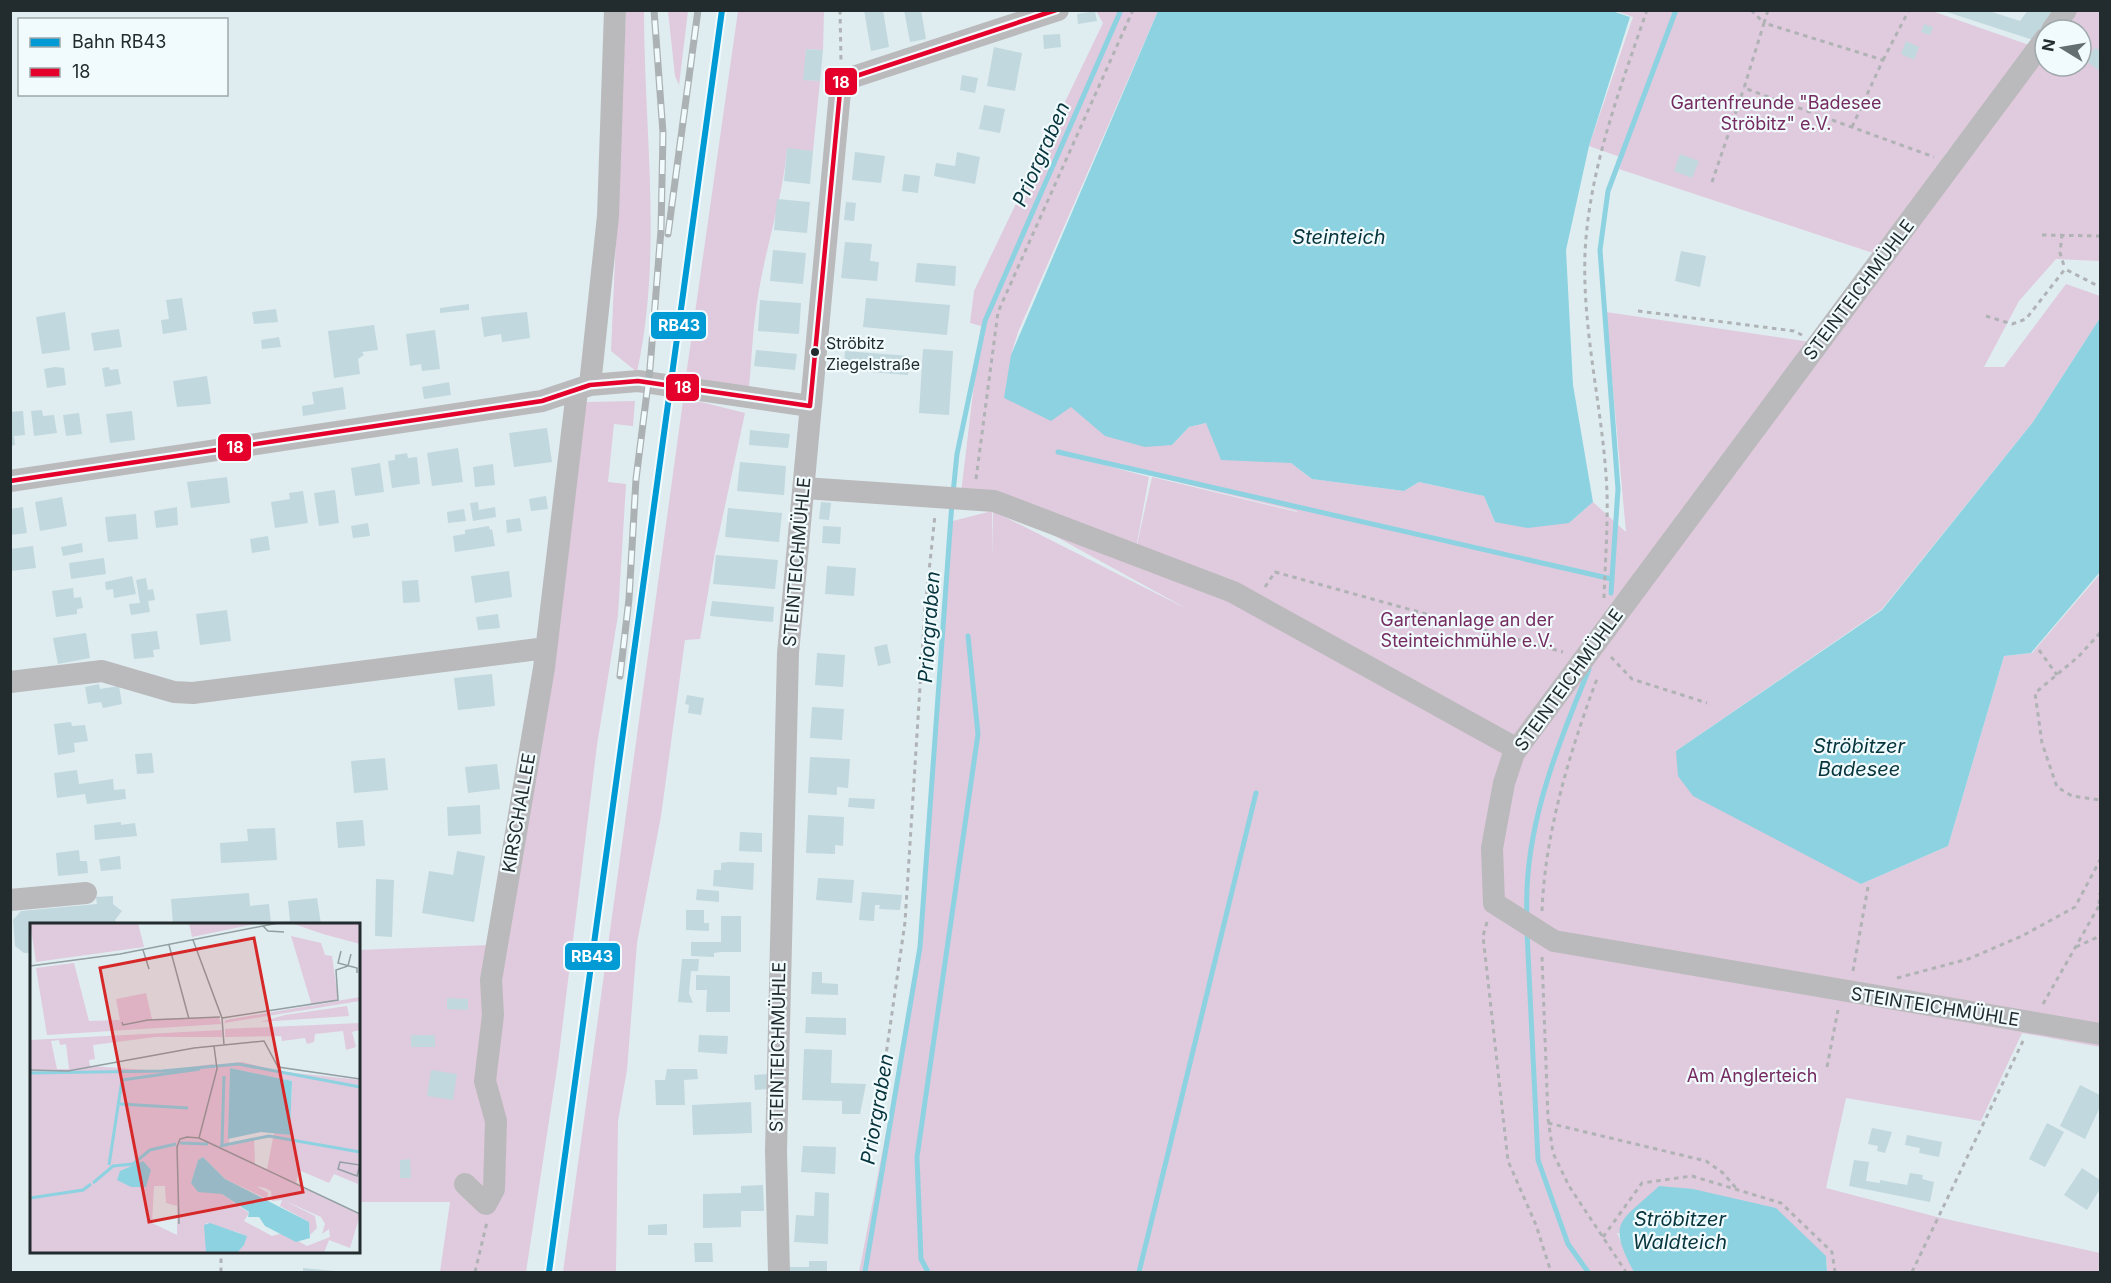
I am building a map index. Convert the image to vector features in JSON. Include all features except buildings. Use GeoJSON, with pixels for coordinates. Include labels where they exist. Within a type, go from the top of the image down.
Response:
{"type":"FeatureCollection","features":[{"type":"Feature","properties":{"kind":"street","name":"KIRSCHALLEE"},"geometry":{"type":"LineString","coordinates":[[486,1204],[494,1189],[496,1121],[485,1081],[493,1015],[491,980],[546,648],[608,216],[615,10]]}},
{"type":"Feature","properties":{"kind":"street"},"geometry":{"type":"LineString","coordinates":[[841,81],[1058,10]]}},
{"type":"Feature","properties":{"kind":"street","name":"STEINTEICHMÜHLE"},"geometry":{"type":"LineString","coordinates":[[2033,55],[1602,633],[1596,662],[1517,749],[1504,783],[1492,848],[1494,903],[1554,941],[2100,1034]]}},
{"type":"Feature","properties":{"kind":"street","name":"STEINTEICHMÜHLE"},"geometry":{"type":"LineString","coordinates":[[779,1272],[776,1151],[788,653],[841,81]]}},
{"type":"Feature","properties":{"kind":"street"},"geometry":{"type":"LineString","coordinates":[[10,481],[542,401],[584,388],[638,381],[810,406]]}},
{"type":"Feature","properties":{"kind":"street"},"geometry":{"type":"LineString","coordinates":[[804,488],[994,501],[1233,592],[1517,749]]}},
{"type":"Feature","properties":{"kind":"street"},"geometry":{"type":"LineString","coordinates":[[10,682],[102,671],[174,692],[193,693],[546,648]]}},
{"type":"Feature","properties":{"kind":"street"},"geometry":{"type":"LineString","coordinates":[[10,900],[86,893]]}},
{"type":"Feature","properties":{"kind":"street"},"geometry":{"type":"LineString","coordinates":[[465,1184],[486,1204]]}},
{"type":"Feature","properties":{"kind":"path"},"geometry":{"type":"LineString","coordinates":[[840,10],[841,81]]}},
{"type":"Feature","properties":{"kind":"path"},"geometry":{"type":"LineString","coordinates":[[884,1069],[905,922],[925,609],[956,497],[998,312],[1133,10]]}},
{"type":"Feature","properties":{"kind":"path"},"geometry":{"type":"LineString","coordinates":[[1602,633],[1607,493],[1587,314],[1585,252],[1597,171],[1613,110],[1647,10]]}},
{"type":"Feature","properties":{"kind":"path"},"geometry":{"type":"LineString","coordinates":[[1751,10],[1764,23],[1883,60]]}},
{"type":"Feature","properties":{"kind":"path"},"geometry":{"type":"LineString","coordinates":[[1712,182],[1768,10]]}},
{"type":"Feature","properties":{"kind":"path"},"geometry":{"type":"LineString","coordinates":[[1852,127],[1909,10]]}},
{"type":"Feature","properties":{"kind":"path"},"geometry":{"type":"LineString","coordinates":[[1744,88],[1953,164]]}},
{"type":"Feature","properties":{"kind":"path"},"geometry":{"type":"LineString","coordinates":[[2062,234],[2060,253],[2065,269],[2100,287]]}},
{"type":"Feature","properties":{"kind":"path"},"geometry":{"type":"LineString","coordinates":[[2042,235],[2100,236]]}},
{"type":"Feature","properties":{"kind":"path"},"geometry":{"type":"LineString","coordinates":[[1986,316],[2012,324],[2026,320],[2065,269]]}},
{"type":"Feature","properties":{"kind":"path"},"geometry":{"type":"LineString","coordinates":[[1638,311],[1794,331],[1819,344]]}},
{"type":"Feature","properties":{"kind":"path"},"geometry":{"type":"LineString","coordinates":[[1253,603],[1275,572],[1596,662]]}},
{"type":"Feature","properties":{"kind":"path"},"geometry":{"type":"LineString","coordinates":[[2100,633],[2035,693],[2042,743],[2057,787],[2072,796],[2100,800]]}},
{"type":"Feature","properties":{"kind":"path"},"geometry":{"type":"LineString","coordinates":[[2039,650],[2057,675]]}},
{"type":"Feature","properties":{"kind":"path"},"geometry":{"type":"LineString","coordinates":[[1626,1272],[1569,1186],[1557,1161],[1548,1124],[1532,928],[1554,823],[1596,662],[1608,654],[1632,679],[1707,703]]}},
{"type":"Feature","properties":{"kind":"path"},"geometry":{"type":"LineString","coordinates":[[1895,979],[1968,959],[2022,936],[2075,907],[2100,860]]}},
{"type":"Feature","properties":{"kind":"path"},"geometry":{"type":"LineString","coordinates":[[1827,1067],[1868,887]]}},
{"type":"Feature","properties":{"kind":"path"},"geometry":{"type":"LineString","coordinates":[[1912,1272],[2032,1023],[2099,904],[2100,892]]}},
{"type":"Feature","properties":{"kind":"path"},"geometry":{"type":"LineString","coordinates":[[1494,903],[1483,936],[1508,1161],[1536,1225],[1551,1272]]}},
{"type":"Feature","properties":{"kind":"path"},"geometry":{"type":"LineString","coordinates":[[2074,948],[2100,936]]}},
{"type":"Feature","properties":{"kind":"path"},"geometry":{"type":"LineString","coordinates":[[1548,1124],[1706,1161],[1723,1173],[1736,1188]]}},
{"type":"Feature","properties":{"kind":"path"},"geometry":{"type":"LineString","coordinates":[[1603,1237],[1642,1183],[1692,1176],[1781,1203],[1832,1252],[1835,1272]]}},
{"type":"Feature","properties":{"kind":"path"},"geometry":{"type":"LineString","coordinates":[[475,1272],[488,1228],[486,1204]]}},
{"type":"Feature","properties":{"kind":"path"},"geometry":{"type":"LineString","coordinates":[[221,1253],[221,1272]]}},
{"type":"Feature","properties":{"kind":"green space"},"geometry":{"type":"Polygon","coordinates":[[[626,11],[644,11],[650,192],[649,282],[645,327],[637,372],[611,351],[626,11]]]}},
{"type":"Feature","properties":{"kind":"green space"},"geometry":{"type":"Polygon","coordinates":[[[668,11],[688,11],[679,85],[675,76],[668,11]]]}},
{"type":"Feature","properties":{"kind":"green space"},"geometry":{"type":"Polygon","coordinates":[[[738,11],[824,11],[823,50],[806,49],[804,80],[820,81],[813,151],[787,149],[782,184],[757,302],[749,388],[686,376],[738,11]]]}},
{"type":"Feature","properties":{"kind":"green space"},"geometry":{"type":"Polygon","coordinates":[[[1096,11],[1158,11],[1018,332],[1011,355],[1072,404],[1172,445],[1189,427],[1206,423],[1291,463],[1312,479],[1404,491],[1419,482],[1484,496],[1495,522],[1569,523],[1593,502],[1626,532],[1606,312],[1811,342],[1876,254],[1619,169],[1623,158],[1589,146],[1633,17],[1616,11],[1932,11],[2033,46],[2033,49],[1947,152],[1877,254],[2033,63],[2033,78],[2093,78],[2093,18],[2067,18],[2073,11],[2100,11],[2100,261],[2056,259],[2019,301],[1984,367],[2004,367],[2066,284],[2100,296],[2100,318],[2033,422],[1882,609],[1676,751],[1836,870],[1861,884],[1948,846],[2004,656],[2032,653],[2100,574],[2100,1047],[2022,1033],[1981,1121],[1846,1098],[1826,1188],[1937,1217],[2100,1253],[2100,1272],[1827,1272],[1826,1256],[1617,1233],[1634,1272],[859,1272],[922,947],[949,522],[992,511],[993,558],[993,511],[1189,610],[995,503],[961,493],[981,326],[970,323],[974,291],[1103,23],[1096,11]],[[1082,459],[1149,477],[1135,554],[1152,477],[1297,512],[1082,459]]]}},
{"type":"Feature","properties":{"kind":"green space"},"geometry":{"type":"Polygon","coordinates":[[[635,401],[633,426],[614,424],[608,482],[626,484],[618,615],[597,745],[558,1062],[526,1272],[440,1272],[450,1202],[360,1202],[360,950],[490,945],[586,402],[635,401]]]}},
{"type":"Feature","properties":{"kind":"green space"},"geometry":{"type":"Polygon","coordinates":[[[683,401],[701,402],[745,413],[715,552],[700,639],[685,640],[661,816],[637,943],[627,1070],[618,1121],[616,1272],[563,1272],[683,401]]]}},
{"type":"Feature","properties":{"kind":"water","name":"Steinteich"},"geometry":{"type":"Polygon","coordinates":[[[1158,11],[1612,11],[1630,17],[1589,146],[1566,250],[1573,385],[1593,502],[1569,523],[1528,528],[1495,522],[1484,496],[1419,482],[1404,491],[1312,479],[1291,463],[1221,460],[1206,423],[1189,427],[1172,445],[1145,447],[1105,436],[1071,407],[1051,421],[1004,398],[1011,355],[1158,11]]]}},
{"type":"Feature","properties":{"kind":"water","name":"Ströbitzer Badesee"},"geometry":{"type":"Polygon","coordinates":[[[2100,318],[2100,572],[2031,653],[2004,656],[1948,846],[1861,884],[1693,796],[1678,776],[1676,751],[1882,610],[2033,422],[2100,318]]]}},
{"type":"Feature","properties":{"kind":"water","name":"Ströbitzer Waldteich"},"geometry":{"type":"Polygon","coordinates":[[[1659,1186],[1693,1189],[1776,1208],[1826,1256],[1827,1272],[1634,1272],[1621,1242],[1622,1223],[1627,1215],[1659,1186]]]}},
{"type":"Feature","properties":{"kind":"waterway","name":"Priorgraben"},"geometry":{"type":"LineString","coordinates":[[953,493],[957,454],[985,321],[1121,10]]}},
{"type":"Feature","properties":{"kind":"waterway"},"geometry":{"type":"LineString","coordinates":[[1611,593],[1618,489],[1600,250],[1608,191],[1676,10]]}},
{"type":"Feature","properties":{"kind":"waterway"},"geometry":{"type":"LineString","coordinates":[[1058,452],[1612,579]]}},
{"type":"Feature","properties":{"kind":"waterway","name":"Priorgraben"},"geometry":{"type":"LineString","coordinates":[[865,1272],[920,947],[952,502]]}},
{"type":"Feature","properties":{"kind":"waterway"},"geometry":{"type":"LineString","coordinates":[[928,1272],[921,1259],[917,1157],[978,734],[968,636]]}},
{"type":"Feature","properties":{"kind":"waterway"},"geometry":{"type":"LineString","coordinates":[[1527,916],[1527,884],[1536,820],[1554,759],[1589,669]]}},
{"type":"Feature","properties":{"kind":"waterway"},"geometry":{"type":"LineString","coordinates":[[1139,1272],[1256,793]]}},
{"type":"Feature","properties":{"kind":"waterway"},"geometry":{"type":"LineString","coordinates":[[1527,932],[1538,1160],[1568,1244],[1588,1272]]}},
{"type":"Feature","properties":{"kind":"railway"},"geometry":{"type":"LineString","coordinates":[[620,676],[629,599],[636,479],[650,368],[661,230],[663,133],[654,10]]}},
{"type":"Feature","properties":{"kind":"railway"},"geometry":{"type":"LineString","coordinates":[[668,234],[698,10]]}},
{"type":"Feature","properties":{"kind":"rail line","name":"RB43"},"geometry":{"type":"LineString","coordinates":[[549,1272],[722,10]]}},
{"type":"Feature","properties":{"kind":"transit line","name":"18"},"geometry":{"type":"LineString","coordinates":[[10,481],[542,401],[590,385],[638,381],[810,406],[841,81],[1056,10]]}},
{"type":"Feature","properties":{"kind":"place","name":"Ströbitz Ziegelstraße"},"geometry":{"type":"Point","coordinates":[815,352]}},
{"type":"Feature","properties":{"kind":"park label","name":"Gartenfreunde \"Badesee Ströbitz\" e.V."},"geometry":{"type":"Point","coordinates":[1776,113]}},
{"type":"Feature","properties":{"kind":"park label","name":"Gartenanlage an der Steinteichmühle e.V."},"geometry":{"type":"Point","coordinates":[1467,630]}},
{"type":"Feature","properties":{"kind":"park label","name":"Am Anglerteich"},"geometry":{"type":"Point","coordinates":[1752,1076]}}]}
